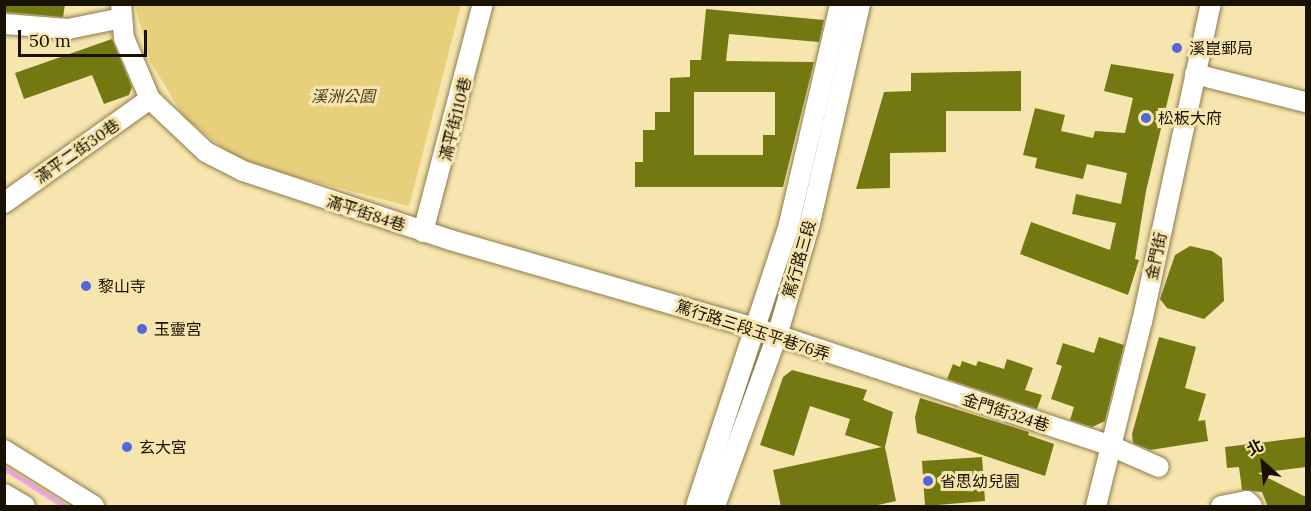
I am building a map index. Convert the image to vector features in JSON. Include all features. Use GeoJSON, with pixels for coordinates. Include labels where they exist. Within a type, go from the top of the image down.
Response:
{"type":"FeatureCollection","features":[{"type":"Feature","properties":{"kind":"street","name":"滿平街110巷"},"geometry":{"type":"LineString","coordinates":[[423,232],[483,4]]}},
{"type":"Feature","properties":{"kind":"street","name":"篤行路三段"},"geometry":{"type":"LineString","coordinates":[[696,507],[758,329],[789,224],[840,4]]}},
{"type":"Feature","properties":{"kind":"street","name":"篤行路三段"},"geometry":{"type":"LineString","coordinates":[[715,507],[777,336],[810,223],[860,4]]}},
{"type":"Feature","properties":{"kind":"street","name":"金門街"},"geometry":{"type":"LineString","coordinates":[[1096,507],[1211,4]]}},
{"type":"Feature","properties":{"kind":"street"},"geometry":{"type":"LineString","coordinates":[[4,24],[69,29],[122,11],[124,38],[150,99]]}},
{"type":"Feature","properties":{"kind":"street"},"geometry":{"type":"LineString","coordinates":[[1195,74],[1305,102]]}},
{"type":"Feature","properties":{"kind":"street","name":"滿平街84巷"},"geometry":{"type":"LineString","coordinates":[[150,99],[206,152],[243,171],[423,232],[605,284]]}},
{"type":"Feature","properties":{"kind":"street","name":"滿平二街30巷"},"geometry":{"type":"LineString","coordinates":[[4,203],[150,99]]}},
{"type":"Feature","properties":{"kind":"street","name":"篤行路三段玉平巷76弄"},"geometry":{"type":"LineString","coordinates":[[605,284],[758,329],[901,378]]}},
{"type":"Feature","properties":{"kind":"street","name":"金門街324巷"},"geometry":{"type":"LineString","coordinates":[[901,378],[1111,446],[1159,467]]}},
{"type":"Feature","properties":{"kind":"street"},"geometry":{"type":"LineString","coordinates":[[4,450],[94,507]]}},
{"type":"Feature","properties":{"kind":"street"},"geometry":{"type":"LineString","coordinates":[[4,494],[25,507]]}},
{"type":"Feature","properties":{"kind":"street"},"geometry":{"type":"LineString","coordinates":[[1221,507],[1247,501],[1252,507]]}},
{"type":"Feature","properties":{"kind":"green space","name":"溪洲公園"},"geometry":{"type":"Polygon","coordinates":[[[135,5],[461,5],[409,206],[241,163],[184,117],[150,61],[135,5]]]}},
{"type":"Feature","properties":{"kind":"building"},"geometry":{"type":"Polygon","coordinates":[[[4,4],[65,4],[63,17],[4,12],[4,4]]]}},
{"type":"Feature","properties":{"kind":"building"},"geometry":{"type":"Polygon","coordinates":[[[706,9],[824,20],[819,42],[729,34],[726,61],[814,62],[783,187],[635,187],[635,162],[643,162],[643,130],[655,130],[655,112],[670,112],[670,78],[690,77],[690,60],[701,60],[706,9]],[[694,92],[694,155],[763,155],[763,135],[775,135],[775,92],[694,92]]]}},
{"type":"Feature","properties":{"kind":"building"},"geometry":{"type":"Polygon","coordinates":[[[112,39],[132,87],[129,95],[104,104],[92,75],[24,99],[15,73],[112,39]]]}},
{"type":"Feature","properties":{"kind":"building"},"geometry":{"type":"Polygon","coordinates":[[[1111,64],[1174,74],[1146,191],[1135,259],[1139,260],[1128,295],[1020,254],[1031,222],[1110,250],[1116,223],[1072,214],[1076,194],[1121,204],[1127,173],[1087,164],[1083,179],[1035,168],[1037,158],[1023,155],[1035,108],[1065,115],[1061,131],[1093,138],[1095,131],[1125,133],[1133,98],[1104,91],[1111,64]]]}},
{"type":"Feature","properties":{"kind":"building"},"geometry":{"type":"Polygon","coordinates":[[[1021,71],[1021,111],[946,111],[946,152],[890,153],[890,188],[856,189],[884,92],[911,91],[911,73],[1021,71]]]}},
{"type":"Feature","properties":{"kind":"building"},"geometry":{"type":"Polygon","coordinates":[[[1190,246],[1212,251],[1222,258],[1224,301],[1204,319],[1167,308],[1160,299],[1175,255],[1190,246]]]}},
{"type":"Feature","properties":{"kind":"building"},"geometry":{"type":"Polygon","coordinates":[[[1099,337],[1124,345],[1105,421],[1092,427],[1070,420],[1074,407],[1051,399],[1062,366],[1056,364],[1063,343],[1094,353],[1099,337]]]}},
{"type":"Feature","properties":{"kind":"building"},"geometry":{"type":"Polygon","coordinates":[[[1159,337],[1196,347],[1185,388],[1206,394],[1198,421],[1205,420],[1208,441],[1150,450],[1133,443],[1132,434],[1159,337]]]}},
{"type":"Feature","properties":{"kind":"building"},"geometry":{"type":"Polygon","coordinates":[[[1007,359],[1033,368],[1025,390],[1042,395],[1037,409],[947,379],[953,364],[960,367],[962,361],[976,366],[978,361],[1004,369],[1007,359]]]}},
{"type":"Feature","properties":{"kind":"building"},"geometry":{"type":"Polygon","coordinates":[[[792,370],[867,390],[863,400],[893,412],[885,447],[896,501],[869,507],[781,507],[773,470],[882,447],[845,435],[850,419],[810,406],[794,456],[760,445],[783,377],[792,370]]]}},
{"type":"Feature","properties":{"kind":"building"},"geometry":{"type":"Polygon","coordinates":[[[920,398],[1029,432],[1028,435],[1054,444],[1045,476],[917,433],[915,417],[920,398]]]}},
{"type":"Feature","properties":{"kind":"building"},"geometry":{"type":"Polygon","coordinates":[[[1306,437],[1306,467],[1258,473],[1306,497],[1306,507],[1268,507],[1262,492],[1242,490],[1239,467],[1227,468],[1225,447],[1306,437]]]}},
{"type":"Feature","properties":{"kind":"building"},"geometry":{"type":"Polygon","coordinates":[[[982,457],[985,501],[925,506],[922,461],[982,457]]]}},
{"type":"Feature","properties":{"kind":"waterway"},"geometry":{"type":"LineString","coordinates":[[4,468],[64,506]]}},
{"type":"Feature","properties":{"kind":"place","name":"溪崑郵局"},"geometry":{"type":"Point","coordinates":[1177,48]}},
{"type":"Feature","properties":{"kind":"place","name":"松板大府"},"geometry":{"type":"Point","coordinates":[1146,118]}},
{"type":"Feature","properties":{"kind":"place","name":"黎山寺"},"geometry":{"type":"Point","coordinates":[86,286]}},
{"type":"Feature","properties":{"kind":"place","name":"玉靈宮"},"geometry":{"type":"Point","coordinates":[142,329]}},
{"type":"Feature","properties":{"kind":"place","name":"玄大宮"},"geometry":{"type":"Point","coordinates":[127,447]}},
{"type":"Feature","properties":{"kind":"place","name":"省思幼兒園"},"geometry":{"type":"Point","coordinates":[928,481]}}]}
